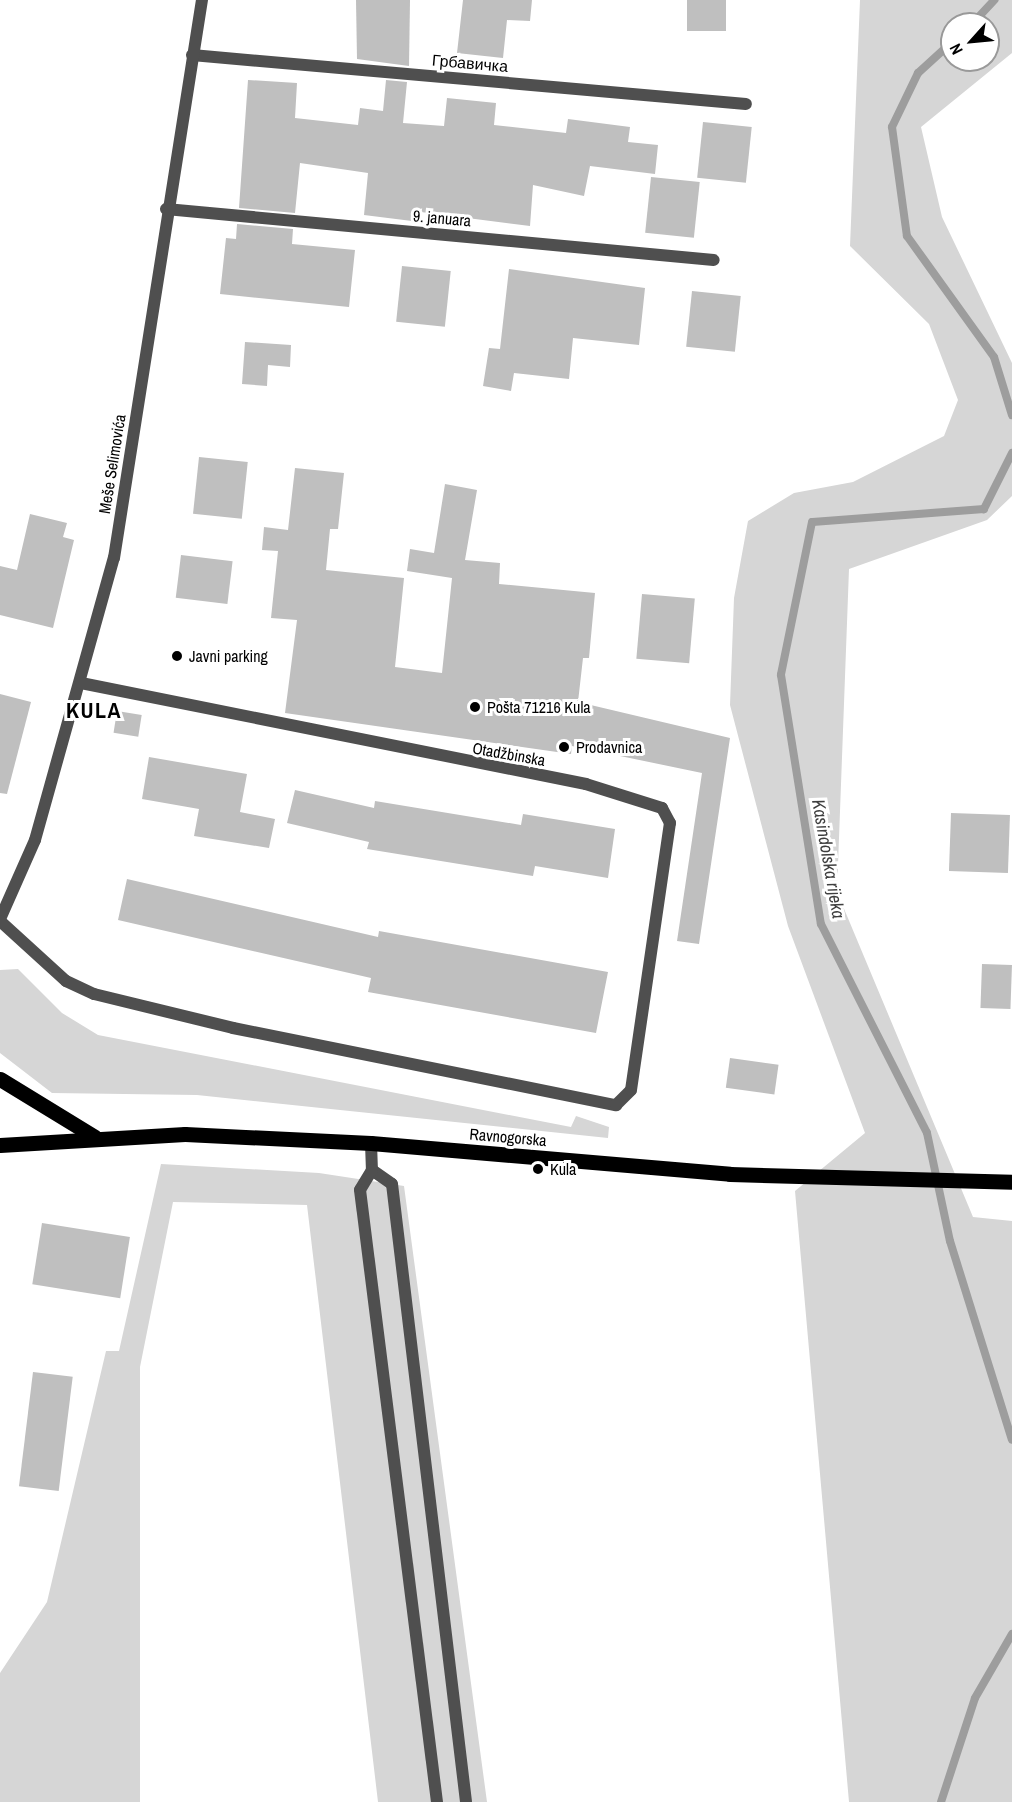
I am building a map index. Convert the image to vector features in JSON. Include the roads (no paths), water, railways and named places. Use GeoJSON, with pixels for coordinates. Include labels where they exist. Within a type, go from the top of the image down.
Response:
{"type":"FeatureCollection","features":[{"type":"Feature","properties":{"kind":"main road"},"geometry":{"type":"LineString","coordinates":[[0,1079],[95,1137]]}},
{"type":"Feature","properties":{"kind":"main road","name":"Ravnogorska"},"geometry":{"type":"LineString","coordinates":[[0,1145],[95,1137],[184,1134],[371,1143],[730,1174],[821,1173],[1012,1182]]}},
{"type":"Feature","properties":{"kind":"street","name":"Meše Selimovića"},"geometry":{"type":"LineString","coordinates":[[0,920],[35,840],[81,683],[114,558],[166,208],[202,0]]}},
{"type":"Feature","properties":{"kind":"street","name":"Грбавичка"},"geometry":{"type":"LineString","coordinates":[[192,55],[746,104]]}},
{"type":"Feature","properties":{"kind":"street","name":"9. januara"},"geometry":{"type":"LineString","coordinates":[[166,208],[714,260]]}},
{"type":"Feature","properties":{"kind":"street","name":"Otadžbinska"},"geometry":{"type":"LineString","coordinates":[[0,920],[66,981],[94,994],[232,1028],[616,1105],[631,1090],[650,988],[670,823],[662,808],[586,784],[81,683]]}},
{"type":"Feature","properties":{"kind":"street"},"geometry":{"type":"LineString","coordinates":[[371,1143],[372,1170],[360,1190],[437,1802]]}},
{"type":"Feature","properties":{"kind":"street"},"geometry":{"type":"LineString","coordinates":[[372,1170],[392,1184],[466,1802]]}},
{"type":"Feature","properties":{"kind":"waterway","name":"Kasindolska rijeka"},"geometry":{"type":"LineString","coordinates":[[983,12],[994,0]]}},
{"type":"Feature","properties":{"kind":"waterway","name":"Kasindolska rijeka"},"geometry":{"type":"LineString","coordinates":[[940,53],[918,73],[892,127],[907,236],[994,357],[1012,415]]}},
{"type":"Feature","properties":{"kind":"waterway","name":"Kasindolska rijeka"},"geometry":{"type":"LineString","coordinates":[[1012,453],[984,509],[812,522],[781,675],[821,924],[927,1133],[950,1241],[1012,1440]]}},
{"type":"Feature","properties":{"kind":"waterway","name":"Kasindolska rijeka"},"geometry":{"type":"LineString","coordinates":[[941,1802],[975,1698],[1012,1634]]}},
{"type":"Feature","properties":{"kind":"place","name":"Javni parking"},"geometry":{"type":"Point","coordinates":[177,656]}},
{"type":"Feature","properties":{"kind":"place","name":"Pošta 71216 Kula"},"geometry":{"type":"Point","coordinates":[475,707]}},
{"type":"Feature","properties":{"kind":"place","name":"Prodavnica"},"geometry":{"type":"Point","coordinates":[564,747]}},
{"type":"Feature","properties":{"kind":"place","name":"Kula"},"geometry":{"type":"Point","coordinates":[538,1169]}},
{"type":"Feature","properties":{"kind":"district","name":"KULA"},"geometry":{"type":"Point","coordinates":[94,711]}}]}
